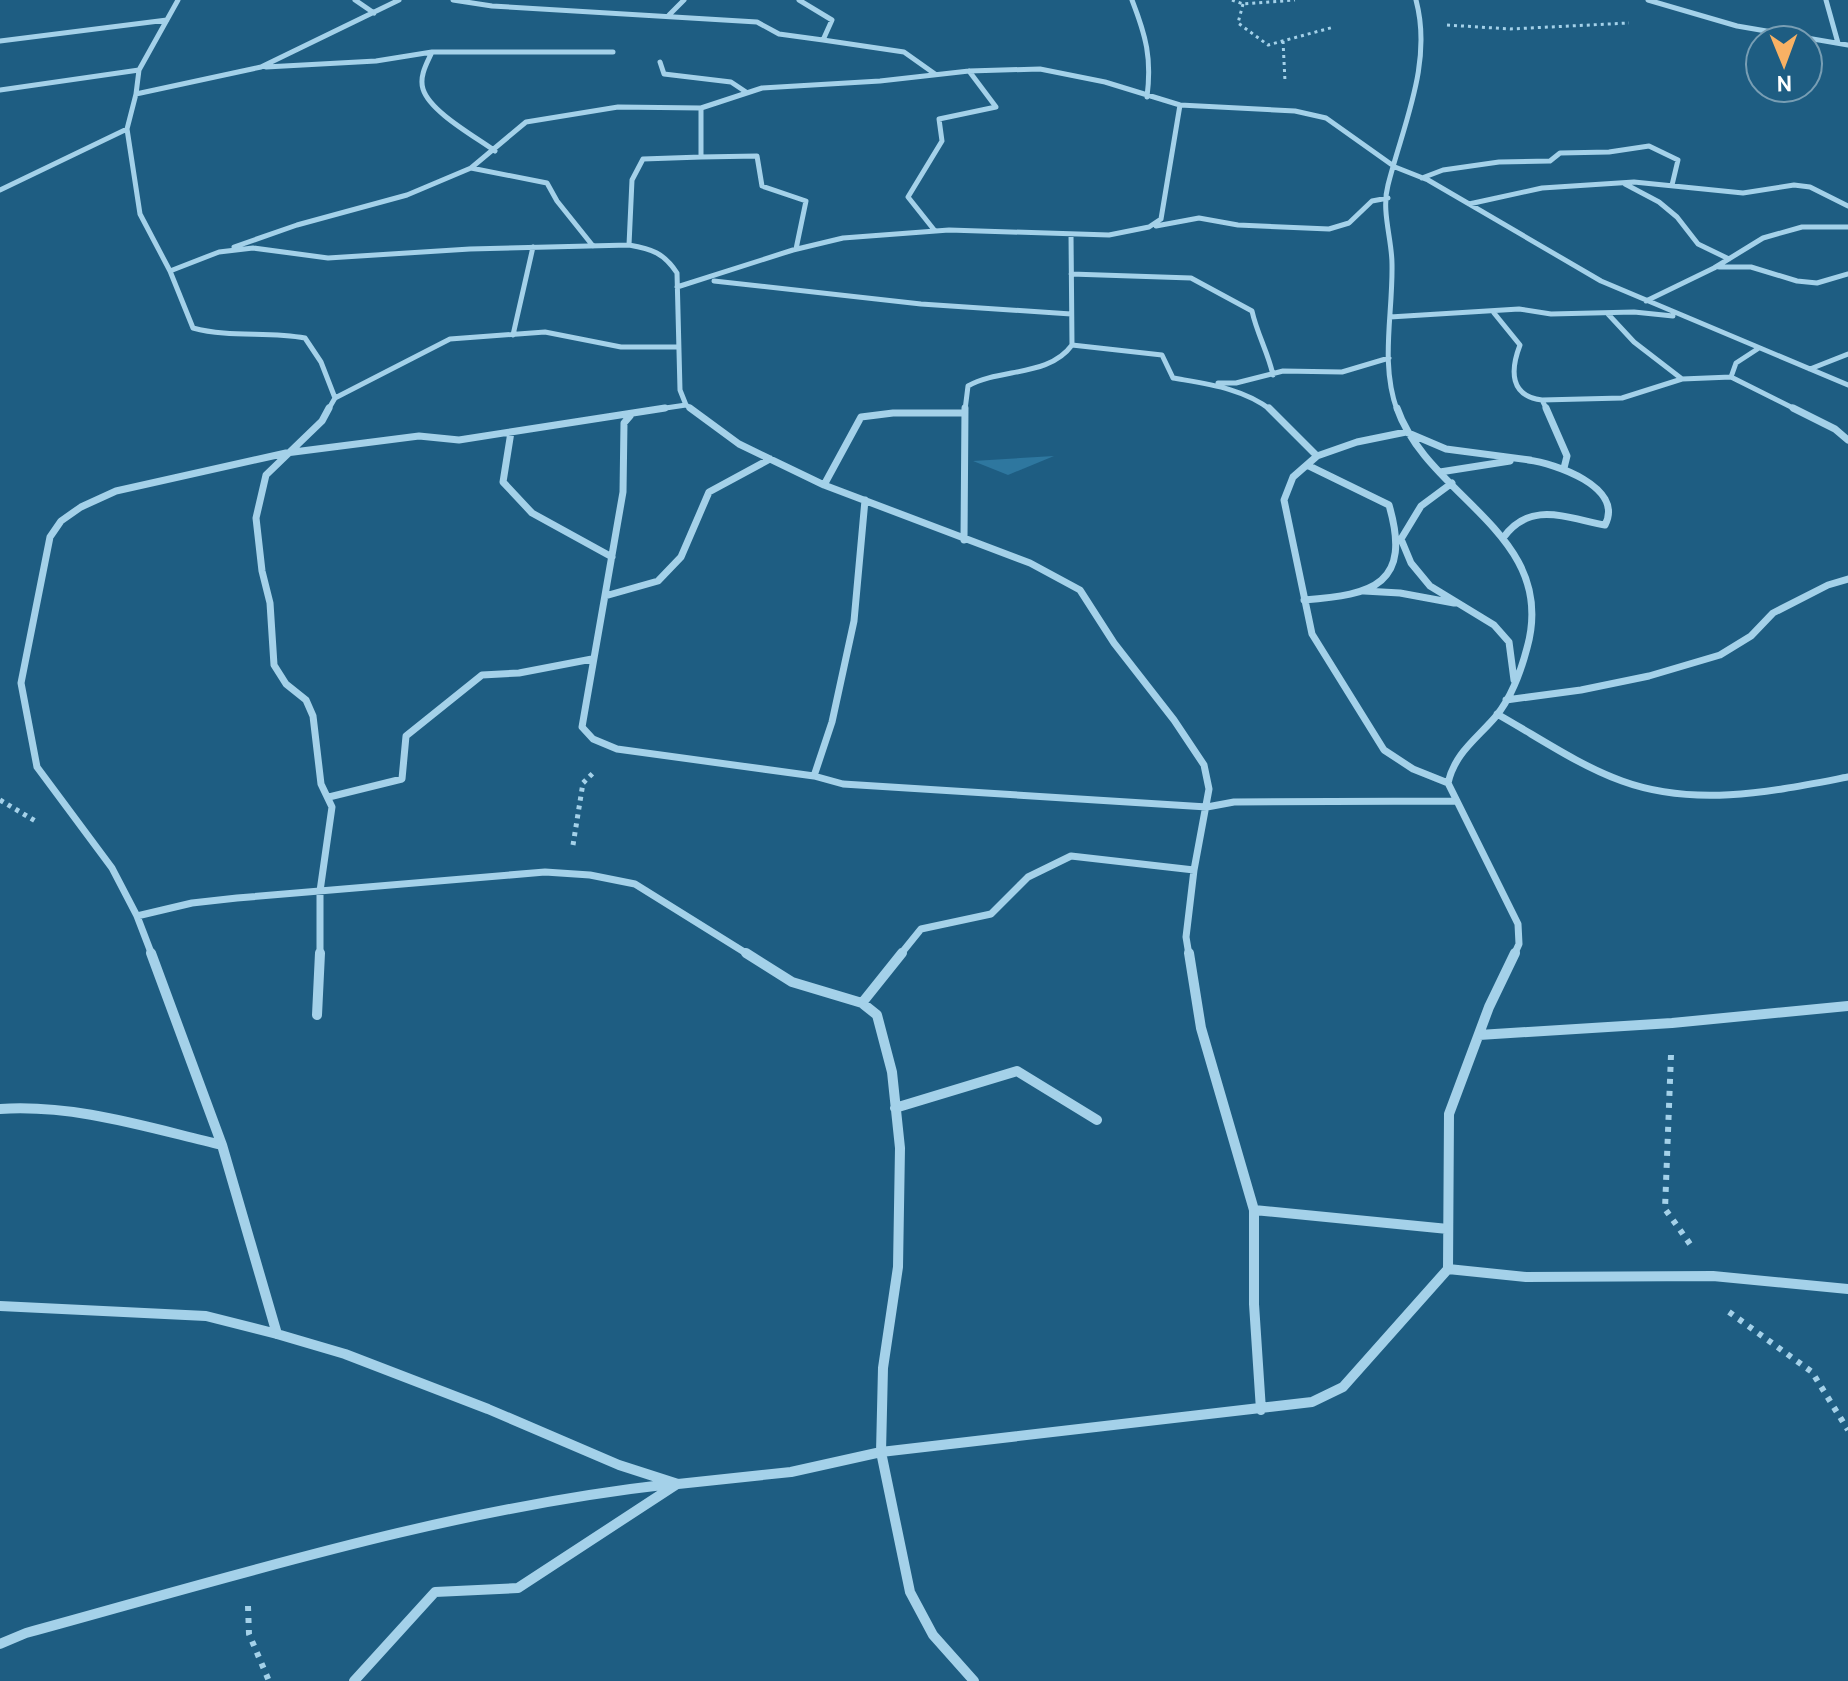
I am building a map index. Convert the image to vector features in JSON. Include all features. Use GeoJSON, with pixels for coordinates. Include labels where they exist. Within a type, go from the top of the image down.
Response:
{"type":"FeatureCollection","features":[{"type":"Feature","properties":{"kind":"street"},"geometry":{"type":"LineString","coordinates":[[178,0],[139,70],[127,129],[140,214],[170,271],[193,328],[213,335],[234,337],[287,334],[305,338],[321,362],[335,398]]}},
{"type":"Feature","properties":{"kind":"street"},"geometry":{"type":"LineString","coordinates":[[355,0],[374,13]]}},
{"type":"Feature","properties":{"kind":"street"},"geometry":{"type":"LineString","coordinates":[[261,67],[399,0]]}},
{"type":"Feature","properties":{"kind":"street"},"geometry":{"type":"LineString","coordinates":[[453,0],[492,6],[757,22],[779,34],[904,52],[936,74]]}},
{"type":"Feature","properties":{"kind":"street"},"geometry":{"type":"LineString","coordinates":[[669,15],[684,0]]}},
{"type":"Feature","properties":{"kind":"street"},"geometry":{"type":"LineString","coordinates":[[799,0],[832,20],[823,40]]}},
{"type":"Feature","properties":{"kind":"street"},"geometry":{"type":"LineString","coordinates":[[1132,0],[1148,42],[1150,73],[1147,97]]}},
{"type":"Feature","properties":{"kind":"street"},"geometry":{"type":"LineString","coordinates":[[0,1644],[26,1633],[438,1522],[613,1489],[791,1472],[881,1452],[1312,1402],[1343,1387],[1448,1269],[1449,1114],[1519,944],[1518,924],[1448,783],[1450,766],[1506,700],[1515,684],[1532,628],[1531,597],[1516,555],[1488,517],[1440,472],[1406,432],[1390,389],[1392,260],[1387,189],[1422,50],[1422,23],[1416,0]]}},
{"type":"Feature","properties":{"kind":"street"},"geometry":{"type":"LineString","coordinates":[[1648,0],[1727,24],[1848,45]]}},
{"type":"Feature","properties":{"kind":"street"},"geometry":{"type":"LineString","coordinates":[[1826,0],[1838,43]]}},
{"type":"Feature","properties":{"kind":"street"},"geometry":{"type":"LineString","coordinates":[[0,41],[167,20]]}},
{"type":"Feature","properties":{"kind":"street"},"geometry":{"type":"LineString","coordinates":[[432,52],[422,75],[424,91],[434,104],[495,151]]}},
{"type":"Feature","properties":{"kind":"street"},"geometry":{"type":"LineString","coordinates":[[136,94],[261,67],[376,61],[432,52],[613,52]]}},
{"type":"Feature","properties":{"kind":"street"},"geometry":{"type":"LineString","coordinates":[[660,62],[664,74],[731,82],[746,92]]}},
{"type":"Feature","properties":{"kind":"street"},"geometry":{"type":"LineString","coordinates":[[170,271],[297,225],[407,195],[471,168],[526,122],[618,107],[701,108],[762,88],[1011,68],[1070,73],[1180,105],[1311,113],[1326,118],[1395,167],[1421,178],[1601,281],[1848,385]]}},
{"type":"Feature","properties":{"kind":"street"},"geometry":{"type":"LineString","coordinates":[[0,90],[139,70]]}},
{"type":"Feature","properties":{"kind":"street"},"geometry":{"type":"LineString","coordinates":[[935,231],[908,197],[942,141],[939,119],[996,107],[969,71]]}},
{"type":"Feature","properties":{"kind":"street"},"geometry":{"type":"LineString","coordinates":[[1154,227],[1161,219],[1180,105]]}},
{"type":"Feature","properties":{"kind":"street"},"geometry":{"type":"LineString","coordinates":[[701,108],[701,157]]}},
{"type":"Feature","properties":{"kind":"street"},"geometry":{"type":"LineString","coordinates":[[0,190],[127,129]]}},
{"type":"Feature","properties":{"kind":"street"},"geometry":{"type":"LineString","coordinates":[[1421,178],[1443,170],[1499,162],[1550,161],[1560,153],[1609,152],[1649,146],[1678,160],[1672,185]]}},
{"type":"Feature","properties":{"kind":"street"},"geometry":{"type":"LineString","coordinates":[[629,245],[632,180],[643,159],[757,156],[762,186],[806,201],[796,249]]}},
{"type":"Feature","properties":{"kind":"street"},"geometry":{"type":"LineString","coordinates":[[471,168],[547,183],[557,201],[593,246]]}},
{"type":"Feature","properties":{"kind":"street"},"geometry":{"type":"LineString","coordinates":[[1469,205],[1542,188],[1618,182],[1743,193],[1771,187],[1810,187],[1848,206]]}},
{"type":"Feature","properties":{"kind":"street"},"geometry":{"type":"LineString","coordinates":[[1618,182],[1659,202],[1677,217],[1698,244],[1729,259]]}},
{"type":"Feature","properties":{"kind":"street"},"geometry":{"type":"LineString","coordinates":[[677,287],[710,281],[796,249],[890,234],[935,231],[1129,233],[1199,218],[1238,225],[1329,229],[1349,223],[1372,201],[1388,198]]}},
{"type":"Feature","properties":{"kind":"street"},"geometry":{"type":"LineString","coordinates":[[1646,301],[1714,268],[1748,245],[1780,231],[1802,227],[1848,227]]}},
{"type":"Feature","properties":{"kind":"street"},"geometry":{"type":"LineString","coordinates":[[964,540],[965,399],[968,386],[1053,362],[1069,353],[1072,345],[1071,234]]}},
{"type":"Feature","properties":{"kind":"street"},"geometry":{"type":"LineString","coordinates":[[219,252],[253,248],[306,257],[341,258],[533,247],[629,245],[652,249],[667,258],[677,273],[677,347],[680,390],[686,405],[739,444],[824,485],[1030,563],[1080,590],[1204,765],[1209,789],[1186,937],[1201,1028],[1254,1210],[1254,1304],[1261,1410]]}},
{"type":"Feature","properties":{"kind":"street"},"geometry":{"type":"LineString","coordinates":[[513,335],[533,247]]}},
{"type":"Feature","properties":{"kind":"street"},"geometry":{"type":"LineString","coordinates":[[1714,268],[1751,267],[1797,281],[1817,283],[1848,274]]}},
{"type":"Feature","properties":{"kind":"street"},"geometry":{"type":"LineString","coordinates":[[1071,274],[1144,274],[1191,278],[1238,301],[1252,311],[1257,332],[1267,347],[1273,375]]}},
{"type":"Feature","properties":{"kind":"street"},"geometry":{"type":"LineString","coordinates":[[710,281],[921,304],[1071,314]]}},
{"type":"Feature","properties":{"kind":"street"},"geometry":{"type":"LineString","coordinates":[[1390,317],[1439,312],[1494,313],[1519,309],[1551,314],[1634,312],[1682,317]]}},
{"type":"Feature","properties":{"kind":"street"},"geometry":{"type":"LineString","coordinates":[[1494,313],[1520,345],[1514,363],[1520,391],[1525,397],[1542,400],[1622,398],[1682,379],[1731,377],[1835,429],[1848,440]]}},
{"type":"Feature","properties":{"kind":"street"},"geometry":{"type":"LineString","coordinates":[[1608,314],[1634,342],[1682,379]]}},
{"type":"Feature","properties":{"kind":"street"},"geometry":{"type":"LineString","coordinates":[[317,1015],[320,891],[332,807],[321,784],[313,716],[306,700],[286,684],[274,665],[270,603],[262,571],[256,518],[266,475],[322,421],[335,398],[450,339],[545,332],[621,347],[677,347]]}},
{"type":"Feature","properties":{"kind":"street"},"geometry":{"type":"LineString","coordinates":[[1072,345],[1162,355],[1173,378],[1209,383],[1236,383],[1283,371],[1342,372],[1389,358]]}},
{"type":"Feature","properties":{"kind":"street"},"geometry":{"type":"LineString","coordinates":[[1731,377],[1731,369],[1738,360],[1759,348]]}},
{"type":"Feature","properties":{"kind":"street"},"geometry":{"type":"LineString","coordinates":[[1810,369],[1848,354]]}},
{"type":"Feature","properties":{"kind":"street"},"geometry":{"type":"LineString","coordinates":[[1209,383],[1267,406],[1281,418],[1300,445],[1317,456]]}},
{"type":"Feature","properties":{"kind":"street"},"geometry":{"type":"LineString","coordinates":[[1542,400],[1567,456],[1564,468]]}},
{"type":"Feature","properties":{"kind":"street"},"geometry":{"type":"LineString","coordinates":[[277,1334],[222,1145],[137,916],[112,868],[37,767],[21,683],[50,537],[61,521],[81,507],[116,491],[286,453],[419,436],[459,440],[686,405]]}},
{"type":"Feature","properties":{"kind":"street"},"geometry":{"type":"LineString","coordinates":[[824,485],[861,417],[893,413],[965,413]]}},
{"type":"Feature","properties":{"kind":"street"},"geometry":{"type":"LineString","coordinates":[[631,415],[624,423],[623,492],[582,727],[593,739],[617,749],[814,776],[843,784],[1207,807],[1234,802],[1456,801]]}},
{"type":"Feature","properties":{"kind":"street"},"geometry":{"type":"LineString","coordinates":[[511,432],[503,482],[532,513],[612,557]]}},
{"type":"Feature","properties":{"kind":"street"},"geometry":{"type":"LineString","coordinates":[[1448,783],[1413,769],[1384,750],[1312,634],[1284,500],[1293,477],[1317,456],[1357,442],[1406,432],[1446,449],[1550,462],[1599,492],[1609,509],[1605,525],[1543,513],[1518,518],[1510,524],[1503,538]]}},
{"type":"Feature","properties":{"kind":"street"},"geometry":{"type":"LineString","coordinates":[[605,596],[658,581],[681,557],[709,492],[770,459]]}},
{"type":"Feature","properties":{"kind":"street"},"geometry":{"type":"LineString","coordinates":[[1440,472],[1478,464],[1530,460]]}},
{"type":"Feature","properties":{"kind":"street"},"geometry":{"type":"LineString","coordinates":[[1307,465],[1389,505],[1411,563],[1430,586],[1494,625],[1509,642],[1515,684]]}},
{"type":"Feature","properties":{"kind":"street"},"geometry":{"type":"LineString","coordinates":[[1304,600],[1338,599],[1364,591],[1386,578],[1394,565],[1411,517],[1427,497],[1452,483]]}},
{"type":"Feature","properties":{"kind":"street"},"geometry":{"type":"LineString","coordinates":[[814,776],[832,722],[854,621],[865,500]]}},
{"type":"Feature","properties":{"kind":"street"},"geometry":{"type":"LineString","coordinates":[[1506,700],[1635,679],[1720,655],[1751,636],[1773,613],[1828,585],[1848,579]]}},
{"type":"Feature","properties":{"kind":"street"},"geometry":{"type":"LineString","coordinates":[[1364,591],[1411,595],[1458,604]]}},
{"type":"Feature","properties":{"kind":"street"},"geometry":{"type":"LineString","coordinates":[[329,797],[402,779],[406,736],[482,675],[519,673],[592,659]]}},
{"type":"Feature","properties":{"kind":"street"},"geometry":{"type":"LineString","coordinates":[[1497,714],[1590,765],[1639,787],[1699,796],[1769,793],[1848,777]]}},
{"type":"Feature","properties":{"kind":"street"},"geometry":{"type":"LineString","coordinates":[[862,1003],[921,929],[991,914],[1028,877],[1071,856],[1194,870]]}},
{"type":"Feature","properties":{"kind":"street"},"geometry":{"type":"LineString","coordinates":[[137,916],[192,903],[545,872],[569,874],[635,884],[792,982],[862,1003],[877,1015],[892,1072],[900,1148],[898,1267],[883,1368],[881,1452],[910,1592],[933,1635],[974,1681]]}},
{"type":"Feature","properties":{"kind":"street"},"geometry":{"type":"LineString","coordinates":[[1479,1035],[1688,1022],[1848,1006]]}},
{"type":"Feature","properties":{"kind":"street"},"geometry":{"type":"LineString","coordinates":[[895,1108],[1017,1071],[1097,1120]]}},
{"type":"Feature","properties":{"kind":"street"},"geometry":{"type":"LineString","coordinates":[[0,1109],[78,1114],[222,1145]]}},
{"type":"Feature","properties":{"kind":"street"},"geometry":{"type":"LineString","coordinates":[[1254,1210],[1448,1229]]}},
{"type":"Feature","properties":{"kind":"street"},"geometry":{"type":"LineString","coordinates":[[1448,1269],[1526,1277],[1713,1276],[1848,1289]]}},
{"type":"Feature","properties":{"kind":"street"},"geometry":{"type":"LineString","coordinates":[[0,1306],[206,1316],[277,1334],[345,1354],[488,1409],[619,1465],[678,1484]]}},
{"type":"Feature","properties":{"kind":"street"},"geometry":{"type":"LineString","coordinates":[[354,1681],[435,1592],[518,1588],[678,1484]]}},
{"type":"Feature","properties":{"kind":"path"},"geometry":{"type":"LineString","coordinates":[[1232,0],[1243,4],[1295,0]]}},
{"type":"Feature","properties":{"kind":"path"},"geometry":{"type":"LineString","coordinates":[[1243,4],[1238,23],[1268,45],[1334,27]]}},
{"type":"Feature","properties":{"kind":"path"},"geometry":{"type":"LineString","coordinates":[[1422,23],[1510,29],[1640,22]]}},
{"type":"Feature","properties":{"kind":"path"},"geometry":{"type":"LineString","coordinates":[[569,874],[583,783],[617,749]]}},
{"type":"Feature","properties":{"kind":"path"},"geometry":{"type":"LineString","coordinates":[[246,1574],[249,1634],[269,1681]]}},
{"type":"Feature","properties":{"kind":"shaded area"},"geometry":{"type":"Polygon","coordinates":[[[1054,456],[1008,475],[973,461],[1054,456]]]}}]}
